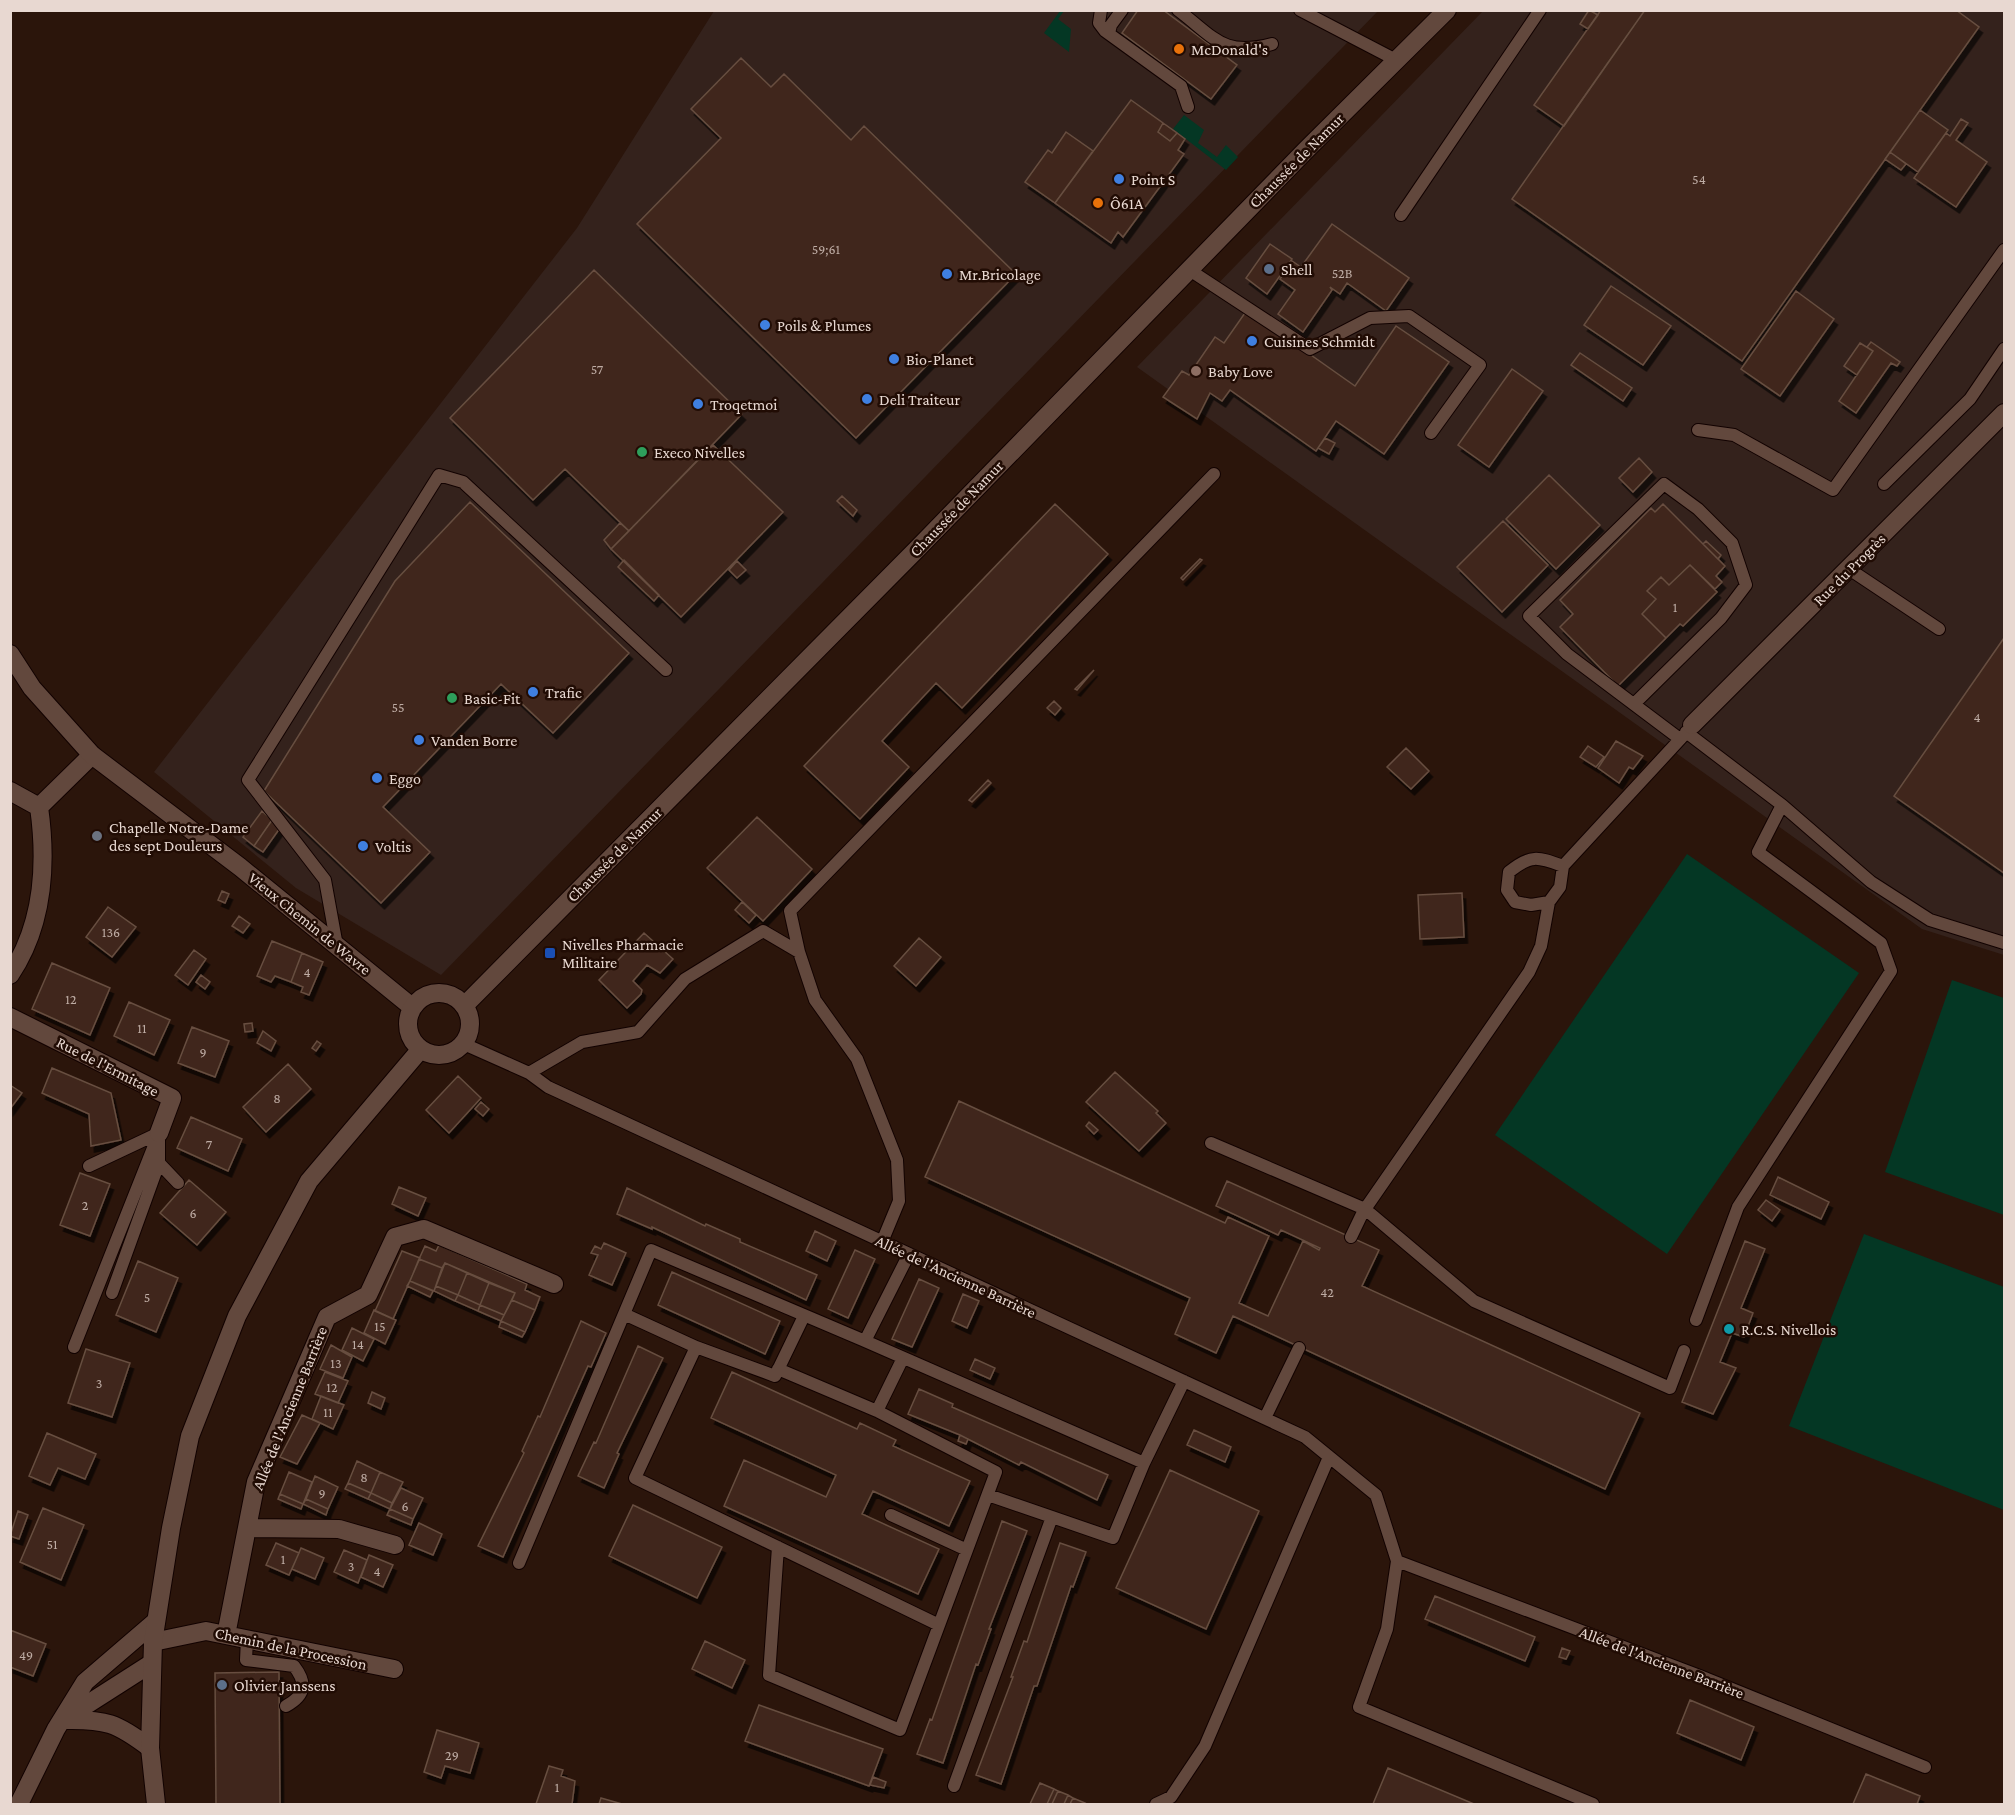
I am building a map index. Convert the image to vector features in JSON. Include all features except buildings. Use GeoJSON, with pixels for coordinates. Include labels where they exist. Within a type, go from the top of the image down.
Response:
{"type":"FeatureCollection","features":[{"type":"Feature","properties":{"kind":"street","name":"Chaussée de Namur"},"geometry":{"type":"LineString","coordinates":[[465,1005],[910,555],[1188,269],[1446,10]]}},
{"type":"Feature","properties":{"kind":"street","name":"Rue du Progrès"},"geometry":{"type":"LineString","coordinates":[[1686,732],[2004,413]]}},
{"type":"Feature","properties":{"kind":"street","name":"Vieux Chemin de Wavre"},"geometry":{"type":"LineString","coordinates":[[10,654],[32,688],[92,755],[240,867],[412,1007]]}},
{"type":"Feature","properties":{"kind":"street"},"geometry":{"type":"LineString","coordinates":[[39,807],[92,755]]}},
{"type":"Feature","properties":{"kind":"street"},"geometry":{"type":"LineString","coordinates":[[10,791],[39,807]]}},
{"type":"Feature","properties":{"kind":"street"},"geometry":{"type":"LineString","coordinates":[[10,975],[20,961],[37,916],[44,845],[39,807]]}},
{"type":"Feature","properties":{"kind":"street"},"geometry":{"type":"LineString","coordinates":[[438,992],[453,995],[465,1005],[471,1018],[470,1032],[464,1044],[451,1054],[435,1056],[420,1050],[410,1037],[407,1022],[412,1007],[423,997],[438,992]]}},
{"type":"Feature","properties":{"kind":"street","name":"Rue de l'Ermitage"},"geometry":{"type":"LineString","coordinates":[[10,1017],[172,1098],[159,1133]]}},
{"type":"Feature","properties":{"kind":"street"},"geometry":{"type":"LineString","coordinates":[[156,1804],[150,1748],[153,1642],[171,1528],[190,1436],[237,1316],[309,1181],[420,1050]]}},
{"type":"Feature","properties":{"kind":"street","name":"Allée de l'Ancienne Barrière"},"geometry":{"type":"LineString","coordinates":[[226,1635],[256,1482],[327,1317],[368,1295],[395,1237],[424,1229],[554,1284]]}},
{"type":"Feature","properties":{"kind":"street"},"geometry":{"type":"LineString","coordinates":[[247,1528],[339,1528],[395,1545]]}},
{"type":"Feature","properties":{"kind":"street"},"geometry":{"type":"LineString","coordinates":[[19,1804],[62,1720],[85,1682],[156,1621]]}},
{"type":"Feature","properties":{"kind":"street","name":"Chemin de la Procession"},"geometry":{"type":"LineString","coordinates":[[153,1642],[206,1631],[394,1669]]}},
{"type":"Feature","properties":{"kind":"street"},"geometry":{"type":"LineString","coordinates":[[62,1720],[152,1663]]}},
{"type":"Feature","properties":{"kind":"street"},"geometry":{"type":"LineString","coordinates":[[62,1720],[96,1719],[110,1722],[124,1728],[150,1748]]}},
{"type":"Feature","properties":{"kind":"lane"},"geometry":{"type":"LineString","coordinates":[[1101,10],[1099,23],[1109,33],[1181,86],[1188,107]]}},
{"type":"Feature","properties":{"kind":"lane"},"geometry":{"type":"LineString","coordinates":[[1109,33],[1111,25],[1122,10]]}},
{"type":"Feature","properties":{"kind":"lane"},"geometry":{"type":"LineString","coordinates":[[1178,10],[1226,47],[1250,50],[1272,44]]}},
{"type":"Feature","properties":{"kind":"lane"},"geometry":{"type":"LineString","coordinates":[[1300,10],[1396,60]]}},
{"type":"Feature","properties":{"kind":"lane"},"geometry":{"type":"LineString","coordinates":[[1401,215],[1540,10]]}},
{"type":"Feature","properties":{"kind":"lane"},"geometry":{"type":"LineString","coordinates":[[1698,430],[1734,435],[1833,490],[2004,250]]}},
{"type":"Feature","properties":{"kind":"lane"},"geometry":{"type":"LineString","coordinates":[[1188,269],[1310,349],[1370,318],[1409,316],[1480,365],[1431,434]]}},
{"type":"Feature","properties":{"kind":"lane"},"geometry":{"type":"LineString","coordinates":[[1884,484],[1970,399],[2004,350]]}},
{"type":"Feature","properties":{"kind":"lane"},"geometry":{"type":"LineString","coordinates":[[882,1242],[899,1201],[897,1160],[857,1059],[815,1000],[799,952],[789,911],[1214,474]]}},
{"type":"Feature","properties":{"kind":"lane"},"geometry":{"type":"LineString","coordinates":[[337,946],[325,880],[248,780],[439,476],[463,482],[666,670]]}},
{"type":"Feature","properties":{"kind":"lane"},"geometry":{"type":"LineString","coordinates":[[1634,704],[1721,618],[1746,585],[1732,543],[1698,509],[1664,484],[1529,616],[1567,654],[1634,704],[1686,732],[1782,805],[1871,882],[1930,920],[2004,943]]}},
{"type":"Feature","properties":{"kind":"lane"},"geometry":{"type":"LineString","coordinates":[[1849,569],[1938,629]]}},
{"type":"Feature","properties":{"kind":"lane"},"geometry":{"type":"LineString","coordinates":[[1351,1237],[1365,1209],[1529,972],[1541,946],[1549,902],[1560,887],[1563,866],[1686,732]]}},
{"type":"Feature","properties":{"kind":"lane"},"geometry":{"type":"LineString","coordinates":[[1696,1320],[1738,1207],[1891,971],[1881,943],[1758,852],[1782,805]]}},
{"type":"Feature","properties":{"kind":"lane"},"geometry":{"type":"LineString","coordinates":[[1549,902],[1531,905],[1515,902],[1507,890],[1509,872],[1522,861],[1538,857],[1563,866]]}},
{"type":"Feature","properties":{"kind":"lane"},"geometry":{"type":"LineString","coordinates":[[529,1073],[582,1042],[638,1032],[685,979],[763,932],[799,952]]}},
{"type":"Feature","properties":{"kind":"lane","name":"Allée de l'Ancienne Barrière"},"geometry":{"type":"LineString","coordinates":[[464,1044],[529,1073],[548,1087],[1305,1437],[1376,1495],[1397,1561],[1387,1629],[1359,1707],[1593,1804]]}},
{"type":"Feature","properties":{"kind":"lane"},"geometry":{"type":"LineString","coordinates":[[112,1293],[159,1163],[159,1133]]}},
{"type":"Feature","properties":{"kind":"lane"},"geometry":{"type":"LineString","coordinates":[[89,1166],[159,1133]]}},
{"type":"Feature","properties":{"kind":"lane"},"geometry":{"type":"LineString","coordinates":[[74,1347],[159,1133]]}},
{"type":"Feature","properties":{"kind":"lane"},"geometry":{"type":"LineString","coordinates":[[1211,1143],[1365,1209],[1474,1301],[1670,1388],[1684,1351]]}},
{"type":"Feature","properties":{"kind":"lane"},"geometry":{"type":"LineString","coordinates":[[159,1163],[178,1183]]}},
{"type":"Feature","properties":{"kind":"lane"},"geometry":{"type":"LineString","coordinates":[[519,1563],[651,1250],[865,1341],[902,1360],[1144,1462]]}},
{"type":"Feature","properties":{"kind":"lane"},"geometry":{"type":"LineString","coordinates":[[865,1341],[909,1254]]}},
{"type":"Feature","properties":{"kind":"lane"},"geometry":{"type":"LineString","coordinates":[[624,1314],[696,1347],[775,1376],[804,1316]]}},
{"type":"Feature","properties":{"kind":"lane"},"geometry":{"type":"LineString","coordinates":[[696,1347],[635,1478],[939,1625]]}},
{"type":"Feature","properties":{"kind":"lane"},"geometry":{"type":"LineString","coordinates":[[1265,1418],[1299,1348]]}},
{"type":"Feature","properties":{"kind":"lane"},"geometry":{"type":"LineString","coordinates":[[877,1411],[902,1360]]}},
{"type":"Feature","properties":{"kind":"lane"},"geometry":{"type":"LineString","coordinates":[[778,1369],[877,1411],[996,1472],[900,1730],[769,1675],[778,1547]]}},
{"type":"Feature","properties":{"kind":"lane"},"geometry":{"type":"LineString","coordinates":[[988,1495],[1113,1538],[1144,1462],[1184,1381]]}},
{"type":"Feature","properties":{"kind":"lane"},"geometry":{"type":"LineString","coordinates":[[1156,1804],[1171,1797],[1206,1746],[1329,1457]]}},
{"type":"Feature","properties":{"kind":"lane"},"geometry":{"type":"LineString","coordinates":[[891,1515],[967,1550]]}},
{"type":"Feature","properties":{"kind":"lane"},"geometry":{"type":"LineString","coordinates":[[954,1786],[1052,1517]]}},
{"type":"Feature","properties":{"kind":"lane","name":"Allée de l'Ancienne Barrière"},"geometry":{"type":"LineString","coordinates":[[1397,1561],[1700,1676],[1925,1767]]}},
{"type":"Feature","properties":{"kind":"lane"},"geometry":{"type":"LineString","coordinates":[[247,1639],[246,1660],[294,1666],[303,1678],[302,1690],[296,1700],[286,1706]]}},
{"type":"Feature","properties":{"kind":"shaded area"},"geometry":{"type":"Polygon","coordinates":[[[714,11],[1378,11],[441,975],[296,888],[154,772],[577,228],[714,11]]]}},
{"type":"Feature","properties":{"kind":"shaded area"},"geometry":{"type":"Polygon","coordinates":[[[1483,11],[2004,11],[2004,955],[1922,929],[1137,367],[1483,11]]]}},
{"type":"Feature","properties":{"kind":"green space"},"geometry":{"type":"Polygon","coordinates":[[[1060,11],[1064,11],[1058,19],[1071,29],[1069,52],[1044,33],[1060,11]]]}},
{"type":"Feature","properties":{"kind":"green space"},"geometry":{"type":"Polygon","coordinates":[[[1184,115],[1204,130],[1198,143],[1217,157],[1226,145],[1238,157],[1226,170],[1173,129],[1184,115]]]}},
{"type":"Feature","properties":{"kind":"green space"},"geometry":{"type":"Polygon","coordinates":[[[1687,854],[1859,973],[1667,1254],[1495,1135],[1687,854]]]}},
{"type":"Feature","properties":{"kind":"green space"},"geometry":{"type":"Polygon","coordinates":[[[1952,980],[2004,998],[2004,1215],[1885,1172],[1952,980]]]}},
{"type":"Feature","properties":{"kind":"green space"},"geometry":{"type":"Polygon","coordinates":[[[1864,1234],[2004,1287],[2004,1510],[1789,1426],[1864,1234]]]}},
{"type":"Feature","properties":{"kind":"place","name":"McDonald's"},"geometry":{"type":"Point","coordinates":[1179,49]}},
{"type":"Feature","properties":{"kind":"place","name":"Point S"},"geometry":{"type":"Point","coordinates":[1119,179]}},
{"type":"Feature","properties":{"kind":"place","name":"Ô61A"},"geometry":{"type":"Point","coordinates":[1098,203]}},
{"type":"Feature","properties":{"kind":"place","name":"Shell"},"geometry":{"type":"Point","coordinates":[1269,269]}},
{"type":"Feature","properties":{"kind":"place","name":"Mr.Bricolage"},"geometry":{"type":"Point","coordinates":[947,274]}},
{"type":"Feature","properties":{"kind":"place","name":"Poils & Plumes"},"geometry":{"type":"Point","coordinates":[765,325]}},
{"type":"Feature","properties":{"kind":"place","name":"Cuisines Schmidt"},"geometry":{"type":"Point","coordinates":[1252,341]}},
{"type":"Feature","properties":{"kind":"place","name":"Bio-Planet"},"geometry":{"type":"Point","coordinates":[894,359]}},
{"type":"Feature","properties":{"kind":"place","name":"Baby Love"},"geometry":{"type":"Point","coordinates":[1196,371]}},
{"type":"Feature","properties":{"kind":"place","name":"Deli Traiteur"},"geometry":{"type":"Point","coordinates":[867,399]}},
{"type":"Feature","properties":{"kind":"place","name":"Troqetmoi"},"geometry":{"type":"Point","coordinates":[698,404]}},
{"type":"Feature","properties":{"kind":"place","name":"Execo Nivelles"},"geometry":{"type":"Point","coordinates":[642,452]}},
{"type":"Feature","properties":{"kind":"place","name":"Trafic"},"geometry":{"type":"Point","coordinates":[533,692]}},
{"type":"Feature","properties":{"kind":"place","name":"Basic-Fit"},"geometry":{"type":"Point","coordinates":[452,698]}},
{"type":"Feature","properties":{"kind":"place","name":"Vanden Borre"},"geometry":{"type":"Point","coordinates":[419,740]}},
{"type":"Feature","properties":{"kind":"place","name":"Eggo"},"geometry":{"type":"Point","coordinates":[377,778]}},
{"type":"Feature","properties":{"kind":"place","name":"Chapelle Notre-Dame des sept Douleurs"},"geometry":{"type":"Point","coordinates":[97,836]}},
{"type":"Feature","properties":{"kind":"place","name":"Voltis"},"geometry":{"type":"Point","coordinates":[363,846]}},
{"type":"Feature","properties":{"kind":"place","name":"Nivelles Pharmacie Militaire"},"geometry":{"type":"Point","coordinates":[550,953]}},
{"type":"Feature","properties":{"kind":"place","name":"R.C.S. Nivellois"},"geometry":{"type":"Point","coordinates":[1729,1329]}},
{"type":"Feature","properties":{"kind":"place","name":"Olivier Janssens"},"geometry":{"type":"Point","coordinates":[222,1685]}}]}
